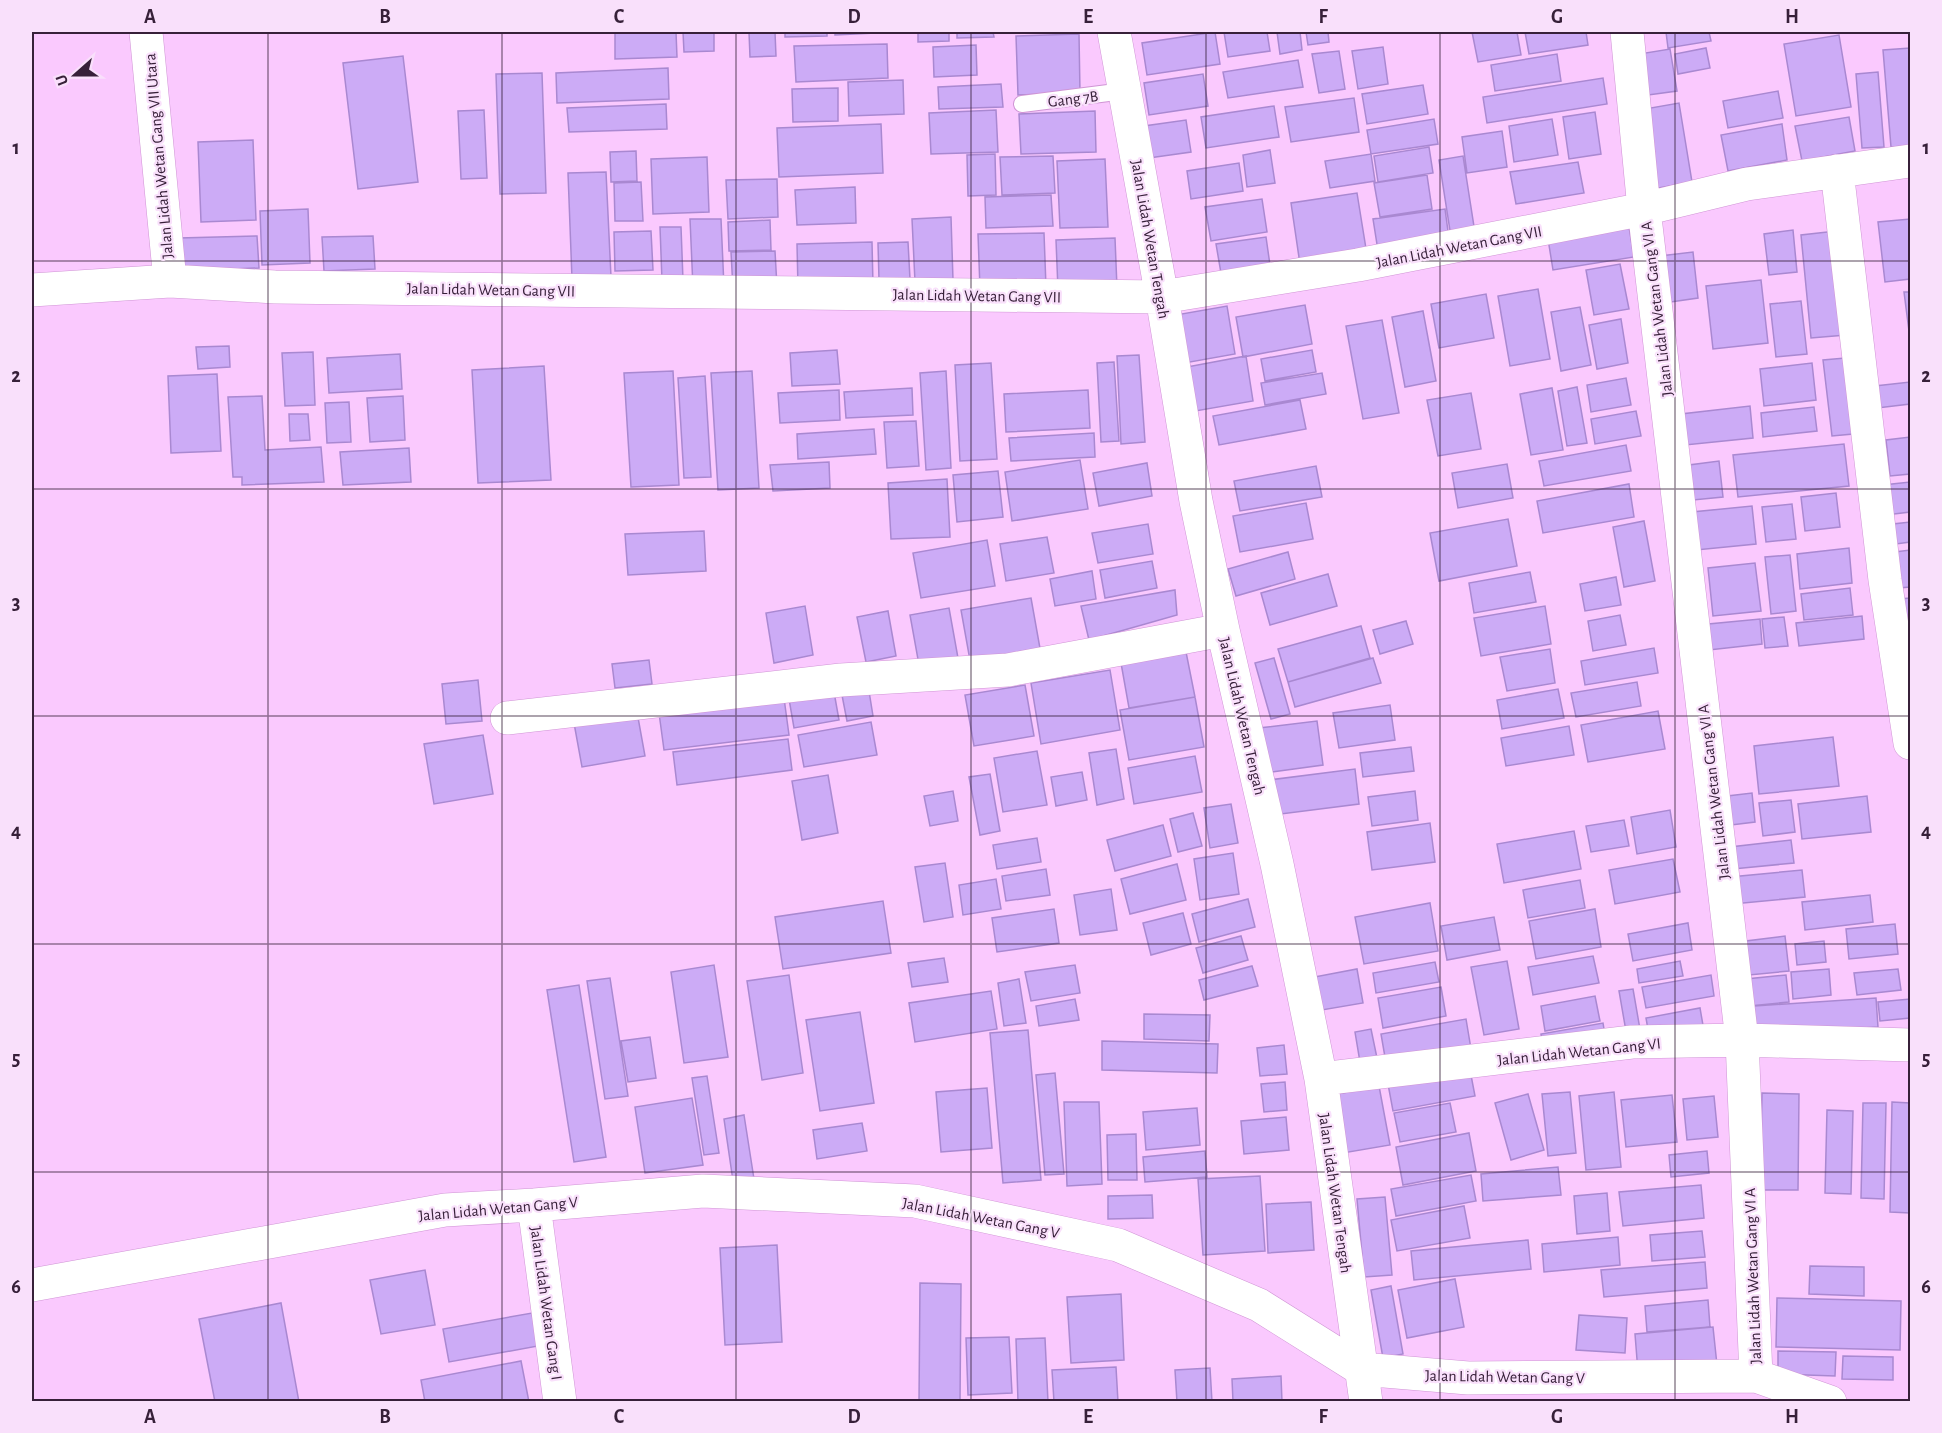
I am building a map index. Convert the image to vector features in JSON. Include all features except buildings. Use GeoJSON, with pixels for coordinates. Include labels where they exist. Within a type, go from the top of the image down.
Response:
{"type":"FeatureCollection","features":[{"type":"Feature","properties":{"kind":"street","name":"Jalan Lidah Wetan Gang VII Utara"},"geometry":{"type":"LineString","coordinates":[[146,32],[170,281]]}},
{"type":"Feature","properties":{"kind":"street","name":"Jalan Lidah Wetan Tengah"},"geometry":{"type":"LineString","coordinates":[[1113,32],[1162,297],[1196,501],[1277,864],[1321,1079],[1366,1401]]}},
{"type":"Feature","properties":{"kind":"street","name":"Jalan Lidah Wetan Gang VI A"},"geometry":{"type":"LineString","coordinates":[[1627,32],[1644,209],[1742,1040],[1756,1376]]}},
{"type":"Feature","properties":{"kind":"street","name":"Jalan Lidah Wetan Gang VII"},"geometry":{"type":"LineString","coordinates":[[32,290],[170,281],[275,287],[1162,297],[1358,265],[1644,209],[1748,184],[1911,160]]}},
{"type":"Feature","properties":{"kind":"street"},"geometry":{"type":"LineString","coordinates":[[1837,171],[1885,580],[1911,743]]}},
{"type":"Feature","properties":{"kind":"street"},"geometry":{"type":"LineString","coordinates":[[507,718],[841,680],[1008,670],[1223,630]]}},
{"type":"Feature","properties":{"kind":"street","name":"Jalan Lidah Wetan Gang VI"},"geometry":{"type":"LineString","coordinates":[[1321,1079],[1632,1042],[1742,1040],[1911,1045]]}},
{"type":"Feature","properties":{"kind":"street","name":"Jalan Lidah Wetan Gang V"},"geometry":{"type":"LineString","coordinates":[[32,1285],[445,1210],[703,1191],[915,1201],[1118,1245],[1259,1305],[1361,1369],[1468,1378],[1756,1376],[1830,1401]]}},
{"type":"Feature","properties":{"kind":"street","name":"Jalan Lidah Wetan Gang I"},"geometry":{"type":"LineString","coordinates":[[534,1205],[560,1401]]}},
{"type":"Feature","properties":{"kind":"lane","name":"Gang 7B"},"geometry":{"type":"LineString","coordinates":[[1022,104],[1124,92]]}}]}
